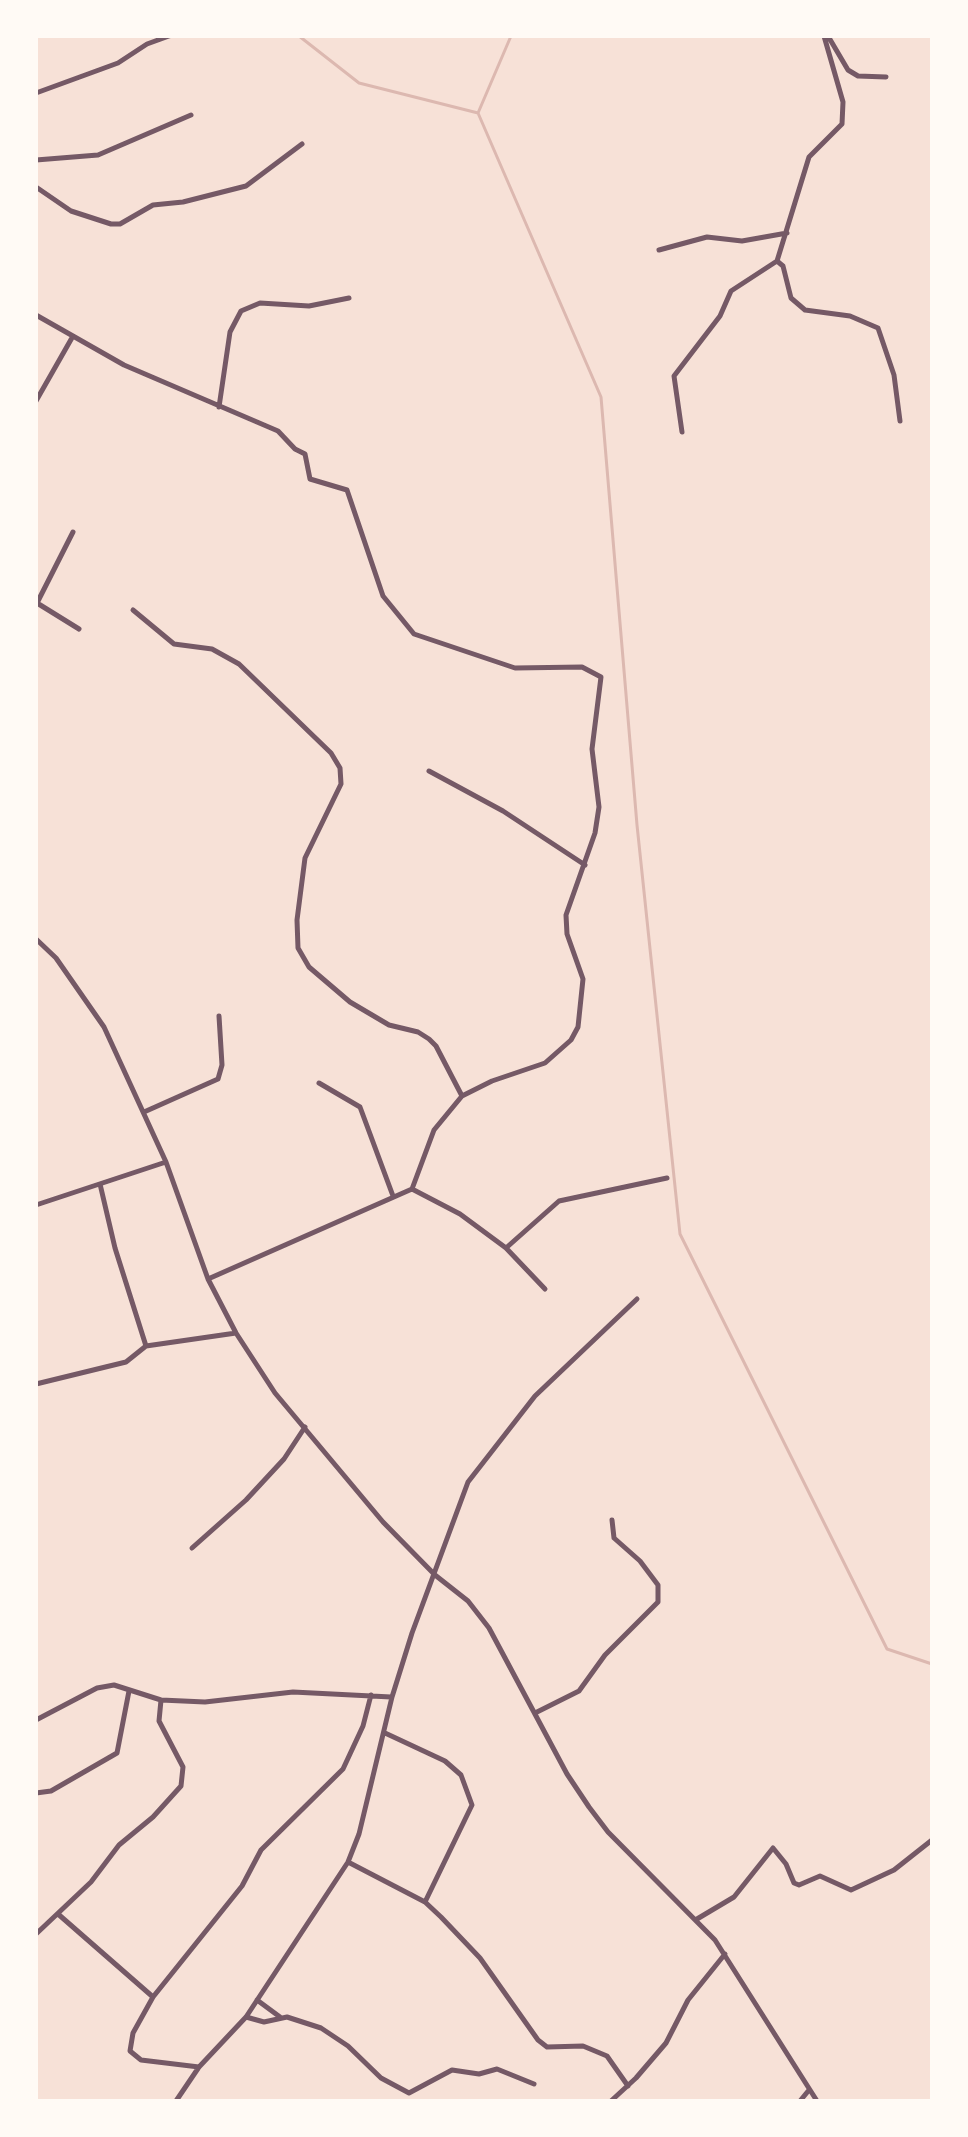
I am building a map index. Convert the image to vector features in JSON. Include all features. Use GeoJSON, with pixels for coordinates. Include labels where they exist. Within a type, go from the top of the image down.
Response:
{"type":"FeatureCollection","features":[{"type":"Feature","properties":{"kind":"street"},"geometry":{"type":"LineString","coordinates":[[36,93],[118,63],[147,44],[169,36]]}},
{"type":"Feature","properties":{"kind":"street"},"geometry":{"type":"LineString","coordinates":[[826,36],[848,70],[858,76],[886,77]]}},
{"type":"Feature","properties":{"kind":"street"},"geometry":{"type":"LineString","coordinates":[[682,432],[674,376],[720,316],[731,291],[777,261],[809,157],[842,124],[843,102],[826,36]]}},
{"type":"Feature","properties":{"kind":"street"},"geometry":{"type":"LineString","coordinates":[[36,160],[98,155],[191,115]]}},
{"type":"Feature","properties":{"kind":"street"},"geometry":{"type":"LineString","coordinates":[[36,187],[71,211],[120,224],[153,205],[183,202],[246,186],[302,144]]}},
{"type":"Feature","properties":{"kind":"street"},"geometry":{"type":"LineString","coordinates":[[659,250],[707,237],[742,241],[787,233]]}},
{"type":"Feature","properties":{"kind":"street"},"geometry":{"type":"LineString","coordinates":[[777,261],[783,266],[791,298],[805,310],[850,316],[878,328],[894,375],[900,421]]}},
{"type":"Feature","properties":{"kind":"street"},"geometry":{"type":"LineString","coordinates":[[219,407],[230,332],[241,311],[260,303],[309,306],[349,298]]}},
{"type":"Feature","properties":{"kind":"street"},"geometry":{"type":"LineString","coordinates":[[36,315],[124,365],[278,431],[295,449],[305,454],[310,479],[347,490],[383,596],[414,634],[515,668],[582,667],[601,677],[592,749],[599,807],[585,865],[566,915],[567,934],[583,979],[578,1027],[571,1040],[545,1063],[492,1081],[462,1096],[434,1130],[412,1189]]}},
{"type":"Feature","properties":{"kind":"street"},"geometry":{"type":"LineString","coordinates":[[36,401],[73,336]]}},
{"type":"Feature","properties":{"kind":"street"},"geometry":{"type":"LineString","coordinates":[[73,532],[36,602],[79,629]]}},
{"type":"Feature","properties":{"kind":"street"},"geometry":{"type":"LineString","coordinates":[[133,610],[174,644],[212,649],[239,664],[331,753],[340,768],[341,784],[305,858],[297,920],[298,948],[309,967],[350,1002],[389,1025],[418,1032],[429,1039],[462,1096]]}},
{"type":"Feature","properties":{"kind":"street"},"geometry":{"type":"LineString","coordinates":[[429,771],[503,811],[585,865]]}},
{"type":"Feature","properties":{"kind":"street"},"geometry":{"type":"LineString","coordinates":[[36,939],[56,958],[104,1027],[166,1162],[208,1279],[236,1333],[275,1393],[383,1522],[435,1575],[468,1601],[489,1628],[567,1774],[608,1832],[697,1919],[725,1954],[817,2101]]}},
{"type":"Feature","properties":{"kind":"street"},"geometry":{"type":"LineString","coordinates":[[144,1112],[218,1079],[222,1065],[219,1016]]}},
{"type":"Feature","properties":{"kind":"street"},"geometry":{"type":"LineString","coordinates":[[319,1083],[360,1107],[393,1196]]}},
{"type":"Feature","properties":{"kind":"street"},"geometry":{"type":"LineString","coordinates":[[36,1205],[166,1162]]}},
{"type":"Feature","properties":{"kind":"street"},"geometry":{"type":"LineString","coordinates":[[506,1248],[559,1201],[667,1178]]}},
{"type":"Feature","properties":{"kind":"street"},"geometry":{"type":"LineString","coordinates":[[100,1184],[115,1248],[146,1346]]}},
{"type":"Feature","properties":{"kind":"street"},"geometry":{"type":"LineString","coordinates":[[208,1279],[412,1189],[460,1214],[506,1248],[545,1289]]}},
{"type":"Feature","properties":{"kind":"street"},"geometry":{"type":"LineString","coordinates":[[176,2101],[199,2067],[246,2017],[348,1862],[412,1633],[468,1482],[535,1396],[637,1299]]}},
{"type":"Feature","properties":{"kind":"street"},"geometry":{"type":"LineString","coordinates":[[36,1384],[126,1362],[146,1346],[236,1333]]}},
{"type":"Feature","properties":{"kind":"street"},"geometry":{"type":"LineString","coordinates":[[192,1548],[256,1489],[284,1459],[305,1427]]}},
{"type":"Feature","properties":{"kind":"street"},"geometry":{"type":"LineString","coordinates":[[535,1713],[579,1691],[605,1655],[658,1602],[658,1585],[640,1561],[614,1538],[612,1520]]}},
{"type":"Feature","properties":{"kind":"street"},"geometry":{"type":"LineString","coordinates":[[36,1720],[97,1688],[114,1685],[161,1700],[205,1702],[293,1692],[392,1697]]}},
{"type":"Feature","properties":{"kind":"street"},"geometry":{"type":"LineString","coordinates":[[36,1793],[51,1791],[117,1753],[129,1691]]}},
{"type":"Feature","properties":{"kind":"street"},"geometry":{"type":"LineString","coordinates":[[199,2067],[141,2060],[130,2051],[133,2033],[153,1997],[184,1962],[211,1920],[242,1886],[261,1850],[335,1781],[363,1726],[371,1695]]}},
{"type":"Feature","properties":{"kind":"street"},"geometry":{"type":"LineString","coordinates":[[36,1934],[91,1882],[119,1845],[153,1817],[181,1786],[185,1772],[159,1721],[161,1700]]}},
{"type":"Feature","properties":{"kind":"street"},"geometry":{"type":"LineString","coordinates":[[385,1733],[445,1761],[461,1775],[472,1805],[425,1902]]}},
{"type":"Feature","properties":{"kind":"street"},"geometry":{"type":"LineString","coordinates":[[697,1919],[734,1897],[773,1848],[786,1864],[794,1883],[799,1885],[820,1876],[851,1890],[894,1870],[932,1840]]}},
{"type":"Feature","properties":{"kind":"street"},"geometry":{"type":"LineString","coordinates":[[348,1862],[425,1902],[480,1958],[538,2040],[547,2047],[583,2046],[607,2056],[628,2086]]}},
{"type":"Feature","properties":{"kind":"street"},"geometry":{"type":"LineString","coordinates":[[58,1914],[153,1997]]}},
{"type":"Feature","properties":{"kind":"street"},"geometry":{"type":"LineString","coordinates":[[611,2101],[666,2043],[688,2000],[725,1954]]}},
{"type":"Feature","properties":{"kind":"street"},"geometry":{"type":"LineString","coordinates":[[257,2000],[280,2017],[321,2028],[348,2046],[381,2078],[409,2093],[452,2070],[479,2074],[497,2069],[534,2084]]}},
{"type":"Feature","properties":{"kind":"street"},"geometry":{"type":"LineString","coordinates":[[246,2017],[264,2022],[280,2017]]}},
{"type":"Feature","properties":{"kind":"street"},"geometry":{"type":"LineString","coordinates":[[800,2101],[809,2090]]}},
{"type":"Feature","properties":{"kind":"waterway"},"geometry":{"type":"LineString","coordinates":[[299,36],[359,83],[478,113]]}},
{"type":"Feature","properties":{"kind":"waterway"},"geometry":{"type":"LineString","coordinates":[[511,36],[478,113],[601,397],[637,825],[680,1234],[887,1649],[932,1664]]}}]}
